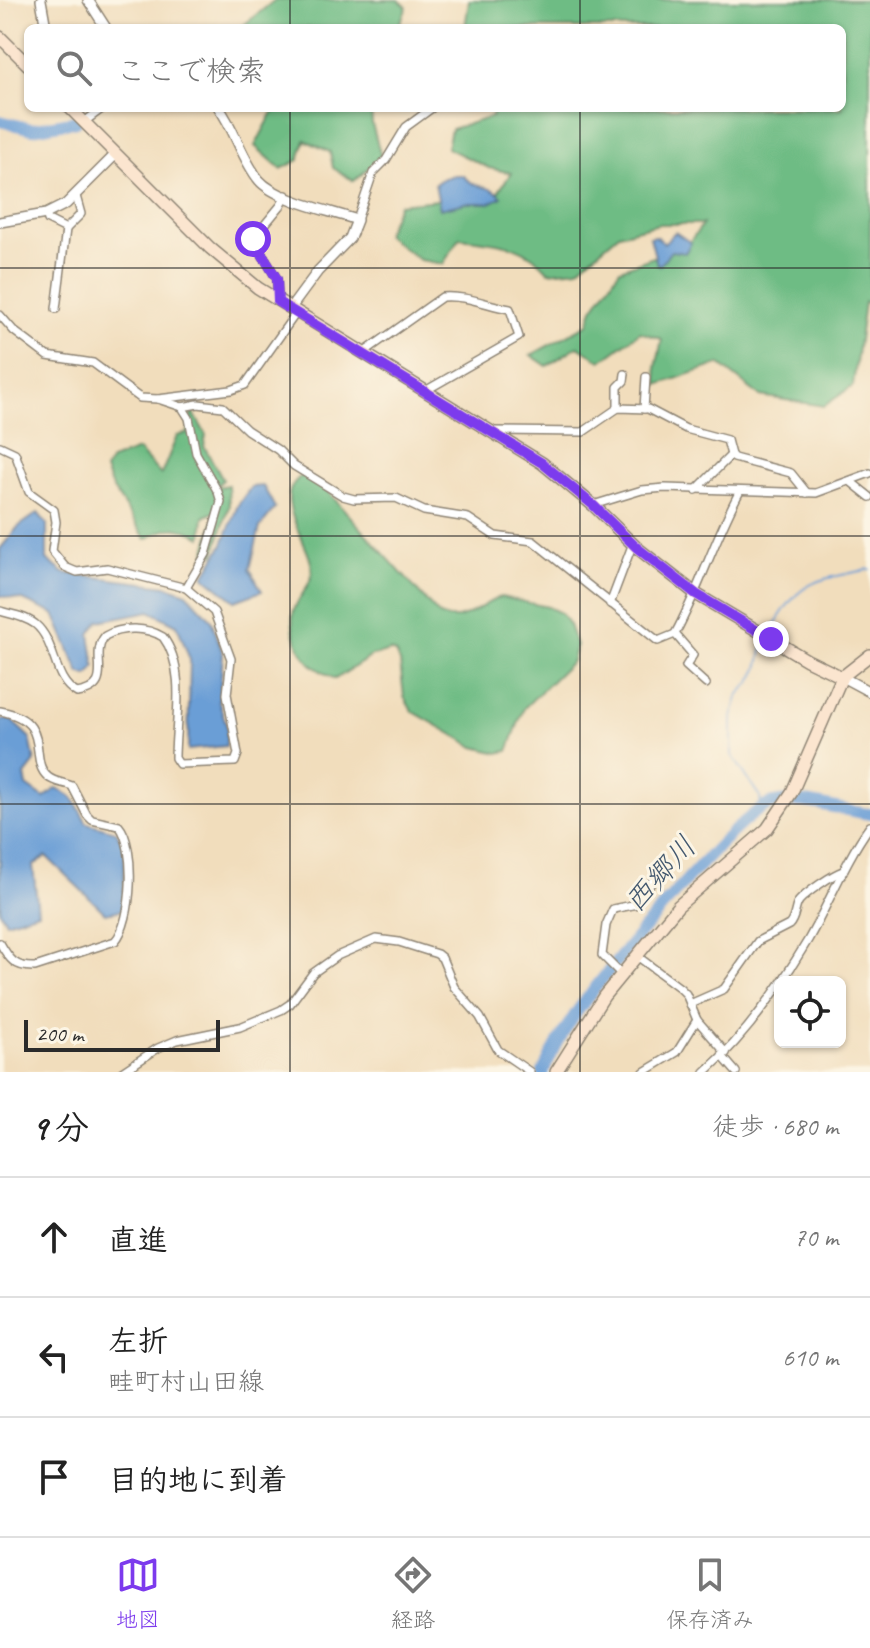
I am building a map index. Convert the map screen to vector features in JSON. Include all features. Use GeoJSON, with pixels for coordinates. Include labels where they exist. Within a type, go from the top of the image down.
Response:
{"type":"FeatureCollection","features":[{"type":"Feature","properties":{"kind":"main road"},"geometry":{"type":"LineString","coordinates":[[0,37],[24,61]]}},
{"type":"Feature","properties":{"kind":"main road"},"geometry":{"type":"LineString","coordinates":[[74,112],[210,248],[258,288],[542,463],[696,594],[807,660],[842,677]]}},
{"type":"Feature","properties":{"kind":"main road"},"geometry":{"type":"LineString","coordinates":[[556,1072],[586,1022],[621,974],[688,896],[755,842],[780,812],[792,792],[842,677],[870,655]]}},
{"type":"Feature","properties":{"kind":"street"},"geometry":{"type":"LineString","coordinates":[[41,0],[45,24]]}},
{"type":"Feature","properties":{"kind":"street"},"geometry":{"type":"LineString","coordinates":[[88,0],[103,24]]}},
{"type":"Feature","properties":{"kind":"street"},"geometry":{"type":"LineString","coordinates":[[84,122],[98,112]]}},
{"type":"Feature","properties":{"kind":"street"},"geometry":{"type":"LineString","coordinates":[[221,112],[259,179],[270,190],[357,220]]}},
{"type":"Feature","properties":{"kind":"street"},"geometry":{"type":"LineString","coordinates":[[0,315],[14,331],[47,356],[93,363],[140,398],[158,399],[231,390],[245,385],[318,271],[350,238],[373,173],[386,160],[406,127],[427,112]]}},
{"type":"Feature","properties":{"kind":"street"},"geometry":{"type":"LineString","coordinates":[[0,222],[46,214],[76,196],[116,154]]}},
{"type":"Feature","properties":{"kind":"street"},"geometry":{"type":"LineString","coordinates":[[278,302],[277,279],[253,239],[286,195]]}},
{"type":"Feature","properties":{"kind":"street"},"geometry":{"type":"LineString","coordinates":[[56,309],[66,229],[81,214],[76,196]]}},
{"type":"Feature","properties":{"kind":"street"},"geometry":{"type":"LineString","coordinates":[[46,214],[48,220],[66,229]]}},
{"type":"Feature","properties":{"kind":"street"},"geometry":{"type":"LineString","coordinates":[[363,353],[442,297],[478,299],[510,309],[519,337],[425,391]]}},
{"type":"Feature","properties":{"kind":"street"},"geometry":{"type":"LineString","coordinates":[[618,408],[618,387],[624,381],[625,374]]}},
{"type":"Feature","properties":{"kind":"street"},"geometry":{"type":"LineString","coordinates":[[644,409],[646,377]]}},
{"type":"Feature","properties":{"kind":"street"},"geometry":{"type":"LineString","coordinates":[[158,399],[182,407],[198,404],[223,407],[247,430],[278,450],[291,463],[343,496],[354,499],[396,498],[424,511],[458,514],[495,536],[533,541],[658,641],[675,634],[696,594],[740,491]]}},
{"type":"Feature","properties":{"kind":"street"},"geometry":{"type":"LineString","coordinates":[[182,407],[189,418],[196,453],[221,502],[206,554],[186,588]]}},
{"type":"Feature","properties":{"kind":"street"},"geometry":{"type":"LineString","coordinates":[[493,431],[583,432],[618,408],[644,409],[659,413],[686,429],[727,440],[731,455],[791,473],[807,493]]}},
{"type":"Feature","properties":{"kind":"street"},"geometry":{"type":"LineString","coordinates":[[0,446],[15,453],[29,492],[54,510],[56,522],[52,551],[65,567],[77,572],[107,568],[186,588],[214,612],[231,659],[227,694],[238,754],[235,762],[179,764],[175,758],[177,685],[173,654],[163,637],[144,630],[122,630],[105,636],[97,652],[102,672],[99,679],[89,690],[77,693],[68,688],[42,630],[25,618],[0,611]]}},
{"type":"Feature","properties":{"kind":"street"},"geometry":{"type":"LineString","coordinates":[[696,490],[731,455]]}},
{"type":"Feature","properties":{"kind":"street"},"geometry":{"type":"LineString","coordinates":[[593,505],[642,490],[825,491],[870,473]]}},
{"type":"Feature","properties":{"kind":"street"},"geometry":{"type":"LineString","coordinates":[[850,481],[870,497]]}},
{"type":"Feature","properties":{"kind":"street"},"geometry":{"type":"LineString","coordinates":[[610,604],[633,543]]}},
{"type":"Feature","properties":{"kind":"street"},"geometry":{"type":"LineString","coordinates":[[675,634],[693,655],[686,666],[706,684]]}},
{"type":"Feature","properties":{"kind":"street"},"geometry":{"type":"LineString","coordinates":[[842,677],[870,692]]}},
{"type":"Feature","properties":{"kind":"street"},"geometry":{"type":"LineString","coordinates":[[0,711],[20,718],[33,731],[38,740],[41,766],[49,779],[72,786],[92,820],[111,823],[123,831],[128,842],[129,872],[126,924],[115,941],[35,967],[13,963],[0,943]]}},
{"type":"Feature","properties":{"kind":"street"},"geometry":{"type":"LineString","coordinates":[[705,1072],[725,1055],[763,1007],[808,940],[851,853],[870,826]]}},
{"type":"Feature","properties":{"kind":"street"},"geometry":{"type":"LineString","coordinates":[[690,1004],[724,989],[758,941],[789,925],[801,899],[828,876],[843,871]]}},
{"type":"Feature","properties":{"kind":"street"},"geometry":{"type":"LineString","coordinates":[[621,974],[602,955],[608,916],[613,909],[637,904],[653,880]]}},
{"type":"Feature","properties":{"kind":"street"},"geometry":{"type":"LineString","coordinates":[[122,1072],[158,1048],[177,1040],[240,1027],[281,1010],[290,1004],[313,973],[337,956],[376,939],[399,942],[442,958],[454,987],[480,1017],[498,1050],[530,1072]]}},
{"type":"Feature","properties":{"kind":"street"},"geometry":{"type":"LineString","coordinates":[[637,956],[686,994],[697,1020],[736,1072]]}},
{"type":"Feature","properties":{"kind":"street"},"geometry":{"type":"LineString","coordinates":[[644,1072],[677,1052],[697,1020]]}},
{"type":"Feature","properties":{"kind":"green space"},"geometry":{"type":"Polygon","coordinates":[[[275,0],[399,0],[407,7],[400,24],[245,24],[275,0]]]}},
{"type":"Feature","properties":{"kind":"green space"},"geometry":{"type":"Polygon","coordinates":[[[469,0],[870,0],[870,304],[864,302],[853,386],[824,406],[760,396],[719,364],[658,385],[656,368],[662,339],[640,332],[601,361],[578,346],[547,366],[531,355],[588,324],[593,309],[620,269],[687,245],[703,224],[659,224],[619,234],[578,269],[549,272],[519,249],[498,243],[460,238],[443,264],[420,260],[385,235],[399,204],[497,194],[511,173],[489,168],[447,148],[451,129],[492,117],[493,112],[846,112],[846,24],[466,24],[469,0]]]}},
{"type":"Feature","properties":{"kind":"green space"},"geometry":{"type":"Polygon","coordinates":[[[371,112],[381,157],[354,181],[333,168],[330,152],[305,140],[299,160],[281,169],[255,146],[272,114],[371,112]]]}},
{"type":"Feature","properties":{"kind":"green space"},"geometry":{"type":"Polygon","coordinates":[[[192,410],[206,435],[204,446],[223,480],[213,488],[228,485],[229,506],[214,554],[205,555],[216,511],[204,517],[202,537],[174,529],[161,531],[146,539],[112,488],[105,470],[111,460],[138,450],[161,475],[177,436],[188,433],[192,410]]]}},
{"type":"Feature","properties":{"kind":"green space"},"geometry":{"type":"Polygon","coordinates":[[[303,475],[322,485],[438,614],[447,618],[463,617],[501,597],[548,607],[561,613],[576,645],[572,661],[524,708],[508,751],[498,753],[475,747],[412,711],[404,697],[400,662],[395,653],[390,651],[372,656],[335,679],[314,667],[305,657],[296,638],[293,616],[312,571],[290,508],[289,495],[293,484],[303,475]]]}},
{"type":"Feature","properties":{"kind":"water"},"geometry":{"type":"Polygon","coordinates":[[[454,175],[462,175],[502,197],[490,203],[466,203],[440,209],[435,184],[454,175]]]}},
{"type":"Feature","properties":{"kind":"water"},"geometry":{"type":"Polygon","coordinates":[[[675,232],[691,243],[685,253],[671,251],[660,265],[657,264],[650,237],[656,236],[664,243],[675,232]]]}},
{"type":"Feature","properties":{"kind":"water"},"geometry":{"type":"Polygon","coordinates":[[[263,486],[275,508],[260,527],[250,569],[262,591],[235,601],[204,576],[222,546],[238,505],[251,487],[263,486]]]}},
{"type":"Feature","properties":{"kind":"water"},"geometry":{"type":"Polygon","coordinates":[[[38,513],[47,524],[47,560],[64,573],[167,586],[187,593],[211,619],[223,654],[219,702],[227,727],[226,746],[188,750],[190,660],[177,625],[150,611],[99,621],[90,634],[95,667],[88,676],[80,674],[54,614],[23,600],[0,596],[0,549],[18,527],[38,513]]]}},
{"type":"Feature","properties":{"kind":"water"},"geometry":{"type":"Polygon","coordinates":[[[0,720],[11,720],[30,738],[35,762],[25,775],[27,786],[44,798],[57,788],[73,798],[87,823],[116,831],[125,849],[123,910],[105,913],[46,856],[33,866],[38,912],[6,922],[0,911],[0,720]]]}},
{"type":"Feature","properties":{"kind":"waterway"},"geometry":{"type":"LineString","coordinates":[[0,121],[32,129],[76,121]]}},
{"type":"Feature","properties":{"kind":"waterway"},"geometry":{"type":"LineString","coordinates":[[770,633],[790,602],[810,585],[870,569]]}},
{"type":"Feature","properties":{"kind":"waterway"},"geometry":{"type":"LineString","coordinates":[[761,808],[760,797],[732,755],[732,718],[739,694],[758,669],[764,642]]}},
{"type":"Feature","properties":{"kind":"waterway","name":"西郷川"},"geometry":{"type":"LineString","coordinates":[[543,1072],[576,1013],[613,966],[702,863],[755,813],[773,803],[797,801],[870,814]]}},
{"type":"Feature","properties":{"kind":"route"},"geometry":{"type":"LineString","coordinates":[[253,239],[277,279],[278,302],[542,463],[593,505],[636,547],[696,594],[771,639]]}}]}
